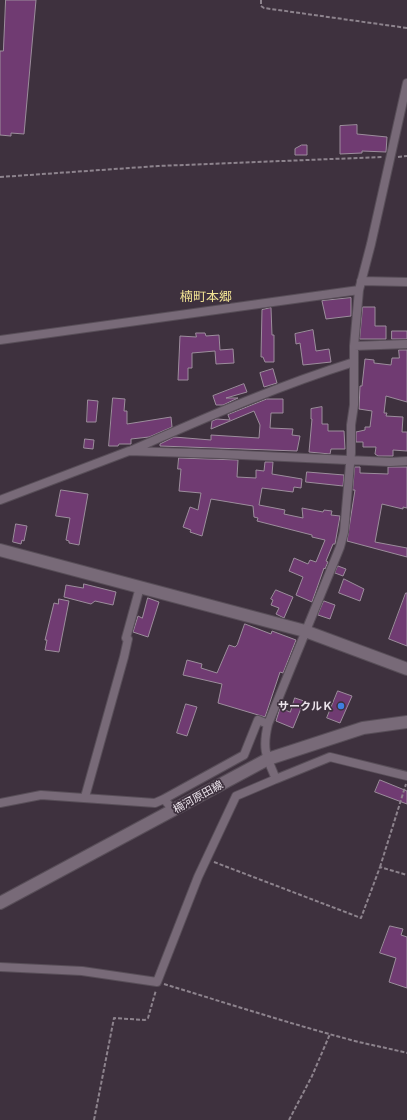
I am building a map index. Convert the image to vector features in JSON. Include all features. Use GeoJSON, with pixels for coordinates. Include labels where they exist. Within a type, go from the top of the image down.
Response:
{"type":"FeatureCollection","features":[{"type":"Feature","properties":{"kind":"main road"},"geometry":{"type":"LineString","coordinates":[[0,550],[305,630],[407,669]]}},
{"type":"Feature","properties":{"kind":"main road","name":"楠河原田線"},"geometry":{"type":"LineString","coordinates":[[0,903],[268,759],[363,728],[407,722]]}},
{"type":"Feature","properties":{"kind":"street"},"geometry":{"type":"LineString","coordinates":[[276,779],[268,759],[264,742],[268,724],[340,547],[344,532],[351,425],[354,405],[354,346],[359,290],[407,83]]}},
{"type":"Feature","properties":{"kind":"street"},"geometry":{"type":"LineString","coordinates":[[361,281],[407,282]]}},
{"type":"Feature","properties":{"kind":"street"},"geometry":{"type":"LineString","coordinates":[[0,340],[359,290]]}},
{"type":"Feature","properties":{"kind":"street"},"geometry":{"type":"LineString","coordinates":[[354,346],[407,344]]}},
{"type":"Feature","properties":{"kind":"street"},"geometry":{"type":"LineString","coordinates":[[0,500],[129,451],[252,398],[301,379],[354,362]]}},
{"type":"Feature","properties":{"kind":"street"},"geometry":{"type":"LineString","coordinates":[[129,451],[407,461]]}},
{"type":"Feature","properties":{"kind":"street"},"geometry":{"type":"LineString","coordinates":[[85,797],[124,657],[128,639],[126,638],[140,587]]}},
{"type":"Feature","properties":{"kind":"street"},"geometry":{"type":"LineString","coordinates":[[0,803],[41,795],[155,803],[244,755],[258,720],[268,724]]}},
{"type":"Feature","properties":{"kind":"street"},"geometry":{"type":"LineString","coordinates":[[0,968],[82,972],[158,982],[198,877],[236,796],[330,757],[407,776]]}},
{"type":"Feature","properties":{"kind":"street"},"geometry":{"type":"LineString","coordinates":[[164,799],[173,810]]}},
{"type":"Feature","properties":{"kind":"path"},"geometry":{"type":"LineString","coordinates":[[261,0],[261,6],[264,8],[407,28]]}},
{"type":"Feature","properties":{"kind":"path"},"geometry":{"type":"LineString","coordinates":[[0,177],[158,166],[391,157]]}},
{"type":"Feature","properties":{"kind":"path"},"geometry":{"type":"LineString","coordinates":[[207,860],[361,918],[380,867],[407,780]]}},
{"type":"Feature","properties":{"kind":"path"},"geometry":{"type":"LineString","coordinates":[[380,867],[407,875]]}},
{"type":"Feature","properties":{"kind":"path"},"geometry":{"type":"LineString","coordinates":[[94,1120],[114,1018],[145,1020],[148,1018],[158,982],[330,1034],[407,1053]]}},
{"type":"Feature","properties":{"kind":"path"},"geometry":{"type":"LineString","coordinates":[[289,1120],[312,1076],[330,1034]]}},
{"type":"Feature","properties":{"kind":"building"},"geometry":{"type":"Polygon","coordinates":[[[6,0],[36,0],[24,134],[11,133],[11,136],[0,135],[0,51],[3,51],[6,0]]]}},
{"type":"Feature","properties":{"kind":"building"},"geometry":{"type":"Polygon","coordinates":[[[357,125],[357,134],[387,137],[386,152],[362,151],[362,153],[340,154],[340,126],[357,125]]]}},
{"type":"Feature","properties":{"kind":"building"},"geometry":{"type":"Polygon","coordinates":[[[302,145],[307,145],[307,155],[295,155],[295,149],[302,145]]]}},
{"type":"Feature","properties":{"kind":"building"},"geometry":{"type":"Polygon","coordinates":[[[351,298],[351,316],[326,319],[322,301],[351,298]]]}},
{"type":"Feature","properties":{"kind":"building"},"geometry":{"type":"Polygon","coordinates":[[[363,307],[375,307],[375,326],[386,326],[386,339],[360,339],[363,307]]]}},
{"type":"Feature","properties":{"kind":"building"},"geometry":{"type":"Polygon","coordinates":[[[271,308],[272,335],[274,335],[274,362],[265,362],[263,357],[261,357],[262,310],[271,308]]]}},
{"type":"Feature","properties":{"kind":"building"},"geometry":{"type":"Polygon","coordinates":[[[313,330],[316,351],[329,349],[331,362],[303,365],[300,343],[296,344],[295,334],[313,330]]]}},
{"type":"Feature","properties":{"kind":"building"},"geometry":{"type":"Polygon","coordinates":[[[392,331],[407,331],[407,339],[392,339],[392,331]]]}},
{"type":"Feature","properties":{"kind":"building"},"geometry":{"type":"Polygon","coordinates":[[[196,333],[205,333],[206,336],[219,335],[220,350],[233,349],[234,363],[216,364],[215,351],[192,353],[192,368],[188,368],[188,380],[178,380],[180,336],[196,337],[196,333]]]}},
{"type":"Feature","properties":{"kind":"building"},"geometry":{"type":"Polygon","coordinates":[[[399,350],[407,350],[407,402],[386,396],[384,413],[387,413],[386,416],[403,417],[402,432],[407,432],[407,451],[393,450],[393,456],[378,456],[375,454],[376,447],[363,447],[363,442],[356,442],[356,432],[365,430],[365,427],[370,427],[372,411],[359,409],[360,386],[362,386],[365,359],[374,360],[374,363],[391,365],[392,358],[399,358],[399,350]]]}},
{"type":"Feature","properties":{"kind":"building"},"geometry":{"type":"Polygon","coordinates":[[[273,369],[277,383],[264,387],[260,373],[273,369]]]}},
{"type":"Feature","properties":{"kind":"building"},"geometry":{"type":"Polygon","coordinates":[[[244,384],[247,392],[226,398],[238,398],[223,405],[216,405],[213,396],[244,384]]]}},
{"type":"Feature","properties":{"kind":"building"},"geometry":{"type":"Polygon","coordinates":[[[113,398],[125,399],[124,411],[127,411],[127,424],[171,417],[172,427],[149,437],[131,439],[131,444],[109,446],[113,398]]]}},
{"type":"Feature","properties":{"kind":"building"},"geometry":{"type":"Polygon","coordinates":[[[267,399],[283,399],[283,413],[271,413],[270,428],[293,429],[292,435],[300,436],[297,451],[160,446],[160,444],[174,437],[211,440],[211,435],[259,438],[260,425],[254,411],[211,429],[212,421],[217,419],[230,420],[228,415],[267,399]]]}},
{"type":"Feature","properties":{"kind":"building"},"geometry":{"type":"Polygon","coordinates":[[[88,400],[98,401],[96,422],[87,422],[88,400]]]}},
{"type":"Feature","properties":{"kind":"building"},"geometry":{"type":"Polygon","coordinates":[[[322,407],[322,424],[328,424],[328,431],[344,431],[345,449],[331,449],[330,454],[309,452],[312,419],[311,409],[322,407]]]}},
{"type":"Feature","properties":{"kind":"building"},"geometry":{"type":"Polygon","coordinates":[[[85,439],[94,440],[93,449],[84,448],[85,439]]]}},
{"type":"Feature","properties":{"kind":"building"},"geometry":{"type":"Polygon","coordinates":[[[179,458],[238,460],[237,477],[256,478],[256,470],[264,471],[265,462],[273,462],[272,474],[302,479],[301,488],[294,487],[293,492],[262,488],[259,505],[285,510],[284,514],[303,518],[302,508],[323,512],[324,510],[332,511],[331,515],[340,516],[335,544],[333,544],[326,561],[328,562],[325,569],[324,568],[312,602],[296,595],[303,577],[289,571],[294,558],[308,564],[310,560],[316,562],[325,540],[312,537],[312,535],[257,521],[258,518],[254,517],[253,506],[211,499],[202,536],[190,532],[191,530],[183,527],[190,507],[198,510],[201,493],[179,491],[181,469],[178,469],[179,458]]]}},
{"type":"Feature","properties":{"kind":"building"},"geometry":{"type":"Polygon","coordinates":[[[355,467],[360,467],[360,473],[388,474],[388,467],[407,467],[407,508],[403,507],[403,509],[382,504],[375,542],[407,548],[407,557],[347,541],[355,490],[353,490],[355,467]]]}},
{"type":"Feature","properties":{"kind":"building"},"geometry":{"type":"Polygon","coordinates":[[[307,472],[344,475],[343,486],[306,482],[307,472]]]}},
{"type":"Feature","properties":{"kind":"building"},"geometry":{"type":"Polygon","coordinates":[[[61,490],[88,494],[79,545],[69,543],[69,541],[66,540],[70,518],[56,516],[61,490]]]}},
{"type":"Feature","properties":{"kind":"building"},"geometry":{"type":"Polygon","coordinates":[[[16,524],[27,526],[24,541],[22,540],[21,544],[13,542],[16,524]]]}},
{"type":"Feature","properties":{"kind":"building"},"geometry":{"type":"Polygon","coordinates":[[[338,566],[346,569],[343,576],[335,573],[338,566]]]}},
{"type":"Feature","properties":{"kind":"building"},"geometry":{"type":"Polygon","coordinates":[[[344,579],[364,589],[360,601],[339,593],[344,579]]]}},
{"type":"Feature","properties":{"kind":"building"},"geometry":{"type":"Polygon","coordinates":[[[84,584],[116,592],[113,605],[95,601],[91,604],[64,597],[66,585],[83,588],[84,584]]]}},
{"type":"Feature","properties":{"kind":"building"},"geometry":{"type":"Polygon","coordinates":[[[276,590],[293,597],[284,618],[276,614],[279,608],[271,605],[273,600],[271,599],[276,590]]]}},
{"type":"Feature","properties":{"kind":"building"},"geometry":{"type":"Polygon","coordinates":[[[407,593],[407,646],[389,639],[407,593]]]}},
{"type":"Feature","properties":{"kind":"building"},"geometry":{"type":"Polygon","coordinates":[[[148,598],[159,602],[148,637],[133,632],[138,616],[142,618],[148,598]]]}},
{"type":"Feature","properties":{"kind":"building"},"geometry":{"type":"Polygon","coordinates":[[[59,599],[69,601],[59,652],[45,650],[47,640],[45,640],[54,603],[58,604],[59,599]]]}},
{"type":"Feature","properties":{"kind":"building"},"geometry":{"type":"Polygon","coordinates":[[[324,601],[335,605],[330,619],[318,615],[324,601]]]}},
{"type":"Feature","properties":{"kind":"building"},"geometry":{"type":"Polygon","coordinates":[[[245,624],[271,634],[272,631],[296,640],[283,673],[280,672],[265,717],[218,703],[222,684],[183,675],[187,660],[202,664],[201,668],[217,673],[229,645],[235,647],[237,645],[245,624]]]}},
{"type":"Feature","properties":{"kind":"building"},"geometry":{"type":"Polygon","coordinates":[[[338,691],[352,696],[340,723],[327,718],[338,691]]]}},
{"type":"Feature","properties":{"kind":"building"},"geometry":{"type":"Polygon","coordinates":[[[295,698],[304,701],[293,728],[276,721],[280,708],[290,712],[295,698]]]}},
{"type":"Feature","properties":{"kind":"building"},"geometry":{"type":"Polygon","coordinates":[[[186,704],[197,707],[187,736],[177,733],[186,704]]]}},
{"type":"Feature","properties":{"kind":"building"},"geometry":{"type":"Polygon","coordinates":[[[380,780],[407,791],[407,804],[375,792],[380,780]]]}},
{"type":"Feature","properties":{"kind":"building"},"geometry":{"type":"Polygon","coordinates":[[[390,926],[403,929],[401,935],[407,937],[407,988],[389,982],[396,958],[380,953],[390,926]]]}},
{"type":"Feature","properties":{"kind":"place","name":"サークルＫ"},"geometry":{"type":"Point","coordinates":[341,706]}},
{"type":"Feature","properties":{"kind":"district","name":"楠町本郷"},"geometry":{"type":"Point","coordinates":[206,297]}}]}
